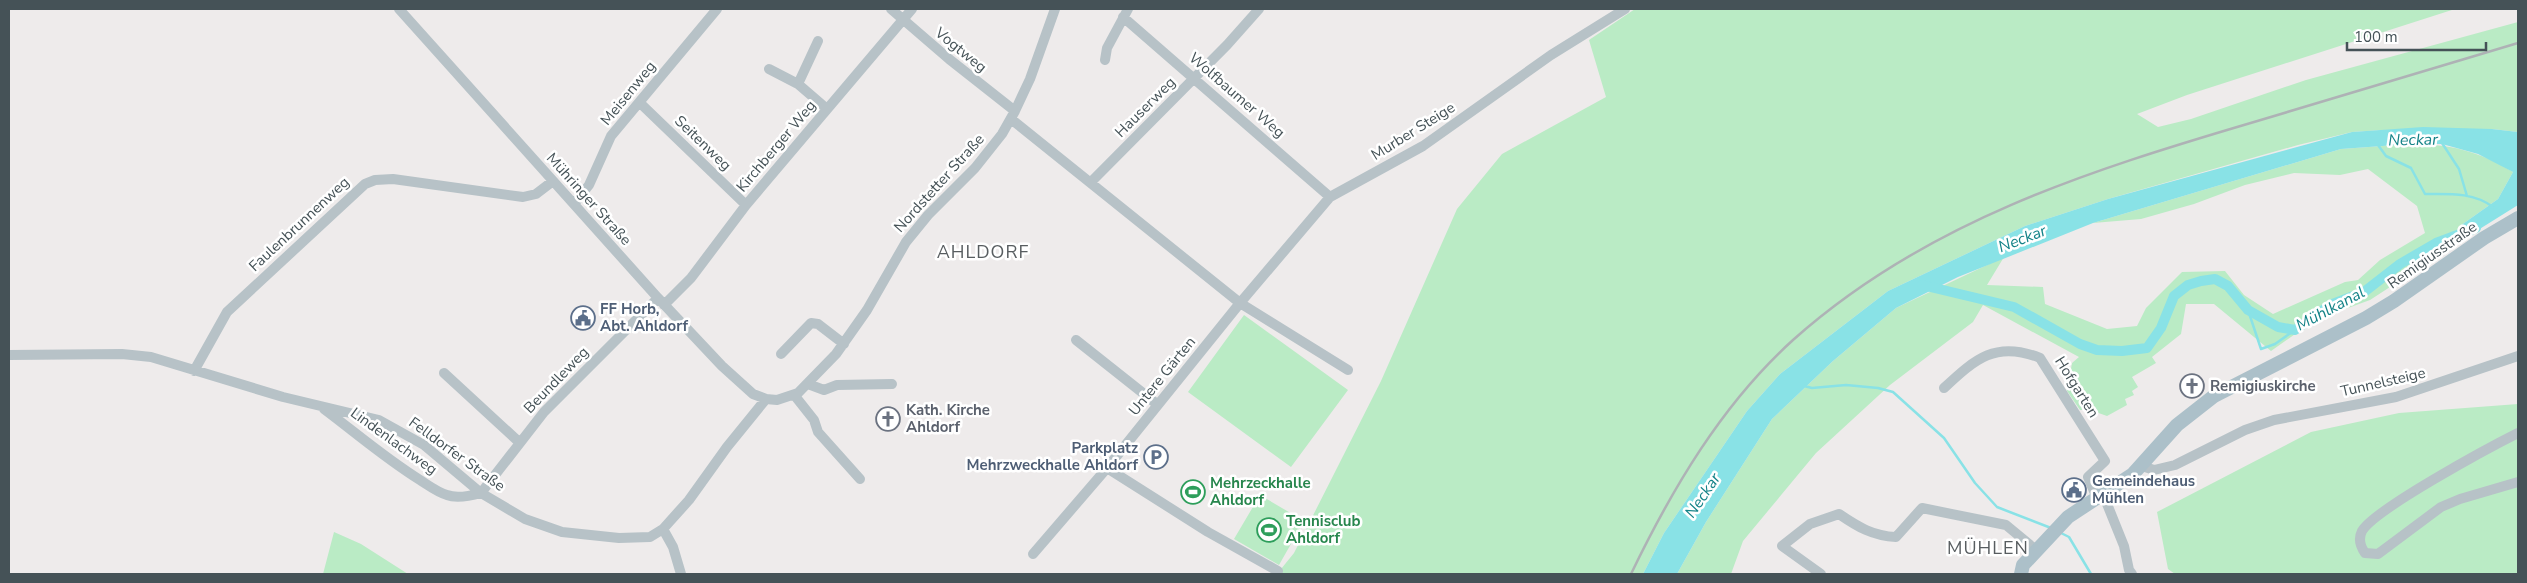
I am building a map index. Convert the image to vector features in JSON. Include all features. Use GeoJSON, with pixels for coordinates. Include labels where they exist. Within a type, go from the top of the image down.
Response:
{"type":"FeatureCollection","features":[{"type":"Feature","properties":{"kind":"main road","name":"Remigiusstraße"},"geometry":{"type":"LineString","coordinates":[[2021,574],[2024,565],[2036,550],[2065,520],[2142,466],[2177,425],[2214,396],[2366,318],[2394,301],[2484,238],[2518,218]]}},
{"type":"Feature","properties":{"kind":"street","name":"Mühringer Straße"},"geometry":{"type":"LineString","coordinates":[[399,9],[661,301],[742,386],[753,394],[766,399]]}},
{"type":"Feature","properties":{"kind":"street","name":"Meisenweg"},"geometry":{"type":"LineString","coordinates":[[574,204],[589,185],[606,144],[717,9]]}},
{"type":"Feature","properties":{"kind":"street","name":"Vogtweg"},"geometry":{"type":"LineString","coordinates":[[891,9],[1013,115]]}},
{"type":"Feature","properties":{"kind":"street","name":"Kirchberger Weg"},"geometry":{"type":"LineString","coordinates":[[661,301],[698,270],[746,205],[912,9]]}},
{"type":"Feature","properties":{"kind":"street","name":"Nordstetter Straße"},"geometry":{"type":"LineString","coordinates":[[795,396],[844,344],[867,310],[906,242],[928,215],[979,164],[1013,115],[1039,56],[1055,9]]}},
{"type":"Feature","properties":{"kind":"street","name":"Hauserweg"},"geometry":{"type":"LineString","coordinates":[[1091,182],[1194,79],[1259,9]]}},
{"type":"Feature","properties":{"kind":"street","name":"Murber Steige"},"geometry":{"type":"LineString","coordinates":[[1240,302],[1330,196],[1423,146],[1551,56],[1625,9]]}},
{"type":"Feature","properties":{"kind":"street"},"geometry":{"type":"LineString","coordinates":[[1105,60],[1106,48],[1126,13]]}},
{"type":"Feature","properties":{"kind":"street","name":"Wolfbaumer Weg"},"geometry":{"type":"LineString","coordinates":[[1126,13],[1194,79],[1330,196]]}},
{"type":"Feature","properties":{"kind":"street"},"geometry":{"type":"LineString","coordinates":[[798,84],[818,41]]}},
{"type":"Feature","properties":{"kind":"street"},"geometry":{"type":"LineString","coordinates":[[769,69],[798,84],[827,109]]}},
{"type":"Feature","properties":{"kind":"street","name":"Seitenweg"},"geometry":{"type":"LineString","coordinates":[[640,102],[746,205]]}},
{"type":"Feature","properties":{"kind":"street"},"geometry":{"type":"LineString","coordinates":[[1013,115],[1091,182],[1240,302],[1348,370]]}},
{"type":"Feature","properties":{"kind":"street","name":"Faulenbrunnenweg"},"geometry":{"type":"LineString","coordinates":[[194,371],[227,312],[365,184],[380,179],[406,180],[523,197],[536,194],[553,182]]}},
{"type":"Feature","properties":{"kind":"street","name":"Beundleweg"},"geometry":{"type":"LineString","coordinates":[[480,493],[544,412],[661,301]]}},
{"type":"Feature","properties":{"kind":"street","name":"Untere Gärten"},"geometry":{"type":"LineString","coordinates":[[1033,554],[1108,468],[1240,302]]}},
{"type":"Feature","properties":{"kind":"street"},"geometry":{"type":"LineString","coordinates":[[782,354],[810,323],[818,324],[844,344]]}},
{"type":"Feature","properties":{"kind":"street"},"geometry":{"type":"LineString","coordinates":[[1076,340],[1158,404]]}},
{"type":"Feature","properties":{"kind":"street","name":"Hofgarten"},"geometry":{"type":"LineString","coordinates":[[1944,388],[1970,363],[1992,352],[2018,352],[2040,358],[2104,461],[2088,478],[2100,496]]}},
{"type":"Feature","properties":{"kind":"street","name":"Felldorfer Straße"},"geometry":{"type":"LineString","coordinates":[[9,355],[136,355],[151,357],[194,371],[321,406],[369,417],[396,428],[424,445],[480,493],[524,518],[562,532],[642,538],[650,537],[663,529],[689,500],[727,447],[766,399]]}},
{"type":"Feature","properties":{"kind":"street","name":"Tunnelsteige"},"geometry":{"type":"LineString","coordinates":[[2142,466],[2154,470],[2175,465],[2245,430],[2274,420],[2396,397],[2518,356]]}},
{"type":"Feature","properties":{"kind":"street"},"geometry":{"type":"LineString","coordinates":[[444,373],[519,442]]}},
{"type":"Feature","properties":{"kind":"street"},"geometry":{"type":"LineString","coordinates":[[808,384],[824,390],[837,385],[892,384]]}},
{"type":"Feature","properties":{"kind":"street"},"geometry":{"type":"LineString","coordinates":[[766,399],[777,400],[795,396],[814,420],[818,432],[860,479]]}},
{"type":"Feature","properties":{"kind":"street","name":"Lindenlachweg"},"geometry":{"type":"LineString","coordinates":[[321,406],[396,465],[446,495],[458,497],[480,493]]}},
{"type":"Feature","properties":{"kind":"street"},"geometry":{"type":"LineString","coordinates":[[2518,433],[2496,444],[2379,515],[2362,532],[2361,547],[2365,552],[2378,554],[2441,507],[2460,499],[2518,482]]}},
{"type":"Feature","properties":{"kind":"street"},"geometry":{"type":"LineString","coordinates":[[1108,468],[1208,532],[1278,570]]}},
{"type":"Feature","properties":{"kind":"street"},"geometry":{"type":"LineString","coordinates":[[2100,496],[2132,574]]}},
{"type":"Feature","properties":{"kind":"street"},"geometry":{"type":"LineString","coordinates":[[1821,574],[1782,546],[1810,524],[1839,514],[1855,525],[1878,536],[1896,537],[1922,508],[1937,510],[2006,525],[2036,550]]}},
{"type":"Feature","properties":{"kind":"street"},"geometry":{"type":"LineString","coordinates":[[663,529],[673,547],[681,574]]}},
{"type":"Feature","properties":{"kind":"green space"},"geometry":{"type":"Polygon","coordinates":[[[1635,9],[2455,9],[2187,95],[2137,114],[2158,127],[2191,119],[2306,80],[2518,22],[2518,132],[2492,129],[2382,130],[2352,132],[2298,145],[2108,199],[2025,226],[1888,291],[1780,374],[1747,411],[1664,533],[1643,574],[1277,574],[1294,553],[1381,381],[1457,209],[1502,154],[1606,97],[1589,40],[1635,9]]]}},
{"type":"Feature","properties":{"kind":"green space"},"geometry":{"type":"Polygon","coordinates":[[[2410,144],[2438,145],[2464,150],[2488,159],[2513,172],[2498,199],[2460,226],[2464,233],[2470,235],[2370,300],[2315,320],[2271,351],[2214,304],[2186,304],[2181,334],[2152,357],[2156,363],[2132,377],[2138,387],[2132,391],[2134,395],[2125,399],[2127,405],[2107,416],[2090,410],[2080,410],[2067,391],[2072,363],[2079,357],[1983,305],[1973,322],[1890,385],[1816,453],[1743,541],[1731,574],[1677,574],[1706,522],[1772,419],[1833,361],[1896,308],[2004,257],[1987,285],[2043,287],[2045,304],[2107,329],[2137,326],[2146,308],[2182,272],[2225,271],[2244,295],[2273,314],[2345,282],[2358,280],[2380,260],[2425,233],[2417,206],[2368,169],[2340,175],[2294,173],[2245,185],[2194,204],[2141,219],[2093,223],[2341,149],[2410,144]]]}},
{"type":"Feature","properties":{"kind":"green space"},"geometry":{"type":"Polygon","coordinates":[[[1244,315],[1348,390],[1291,467],[1188,392],[1244,315]]]}},
{"type":"Feature","properties":{"kind":"green space"},"geometry":{"type":"Polygon","coordinates":[[[2518,404],[2518,574],[2175,574],[2168,569],[2157,512],[2311,432],[2399,413],[2518,404]]]}},
{"type":"Feature","properties":{"kind":"green space","name":"Tennisclub Ahldorf"},"geometry":{"type":"Polygon","coordinates":[[[1260,495],[1304,521],[1279,565],[1234,539],[1260,495]]]}},
{"type":"Feature","properties":{"kind":"green space"},"geometry":{"type":"Polygon","coordinates":[[[334,532],[361,544],[408,574],[323,574],[334,532]]]}},
{"type":"Feature","properties":{"kind":"water","name":"Neckar"},"geometry":{"type":"Polygon","coordinates":[[[2423,127],[2492,129],[2518,132],[2518,205],[2470,235],[2464,233],[2460,226],[2498,199],[2513,172],[2478,154],[2442,144],[2410,144],[2341,149],[2093,223],[1958,277],[1896,308],[1833,361],[1772,419],[1706,522],[1677,574],[1643,574],[1664,533],[1747,411],[1780,374],[1888,291],[2025,226],[2108,199],[2352,132],[2423,127]]]}},
{"type":"Feature","properties":{"kind":"waterway","name":"Neckar"},"geometry":{"type":"LineString","coordinates":[[2442,143],[2459,169],[2467,196]]}},
{"type":"Feature","properties":{"kind":"waterway","name":"Neckar"},"geometry":{"type":"LineString","coordinates":[[2378,145],[2386,156],[2411,168],[2425,194],[2469,196],[2493,207]]}},
{"type":"Feature","properties":{"kind":"waterway","name":"Mühlkanal"},"geometry":{"type":"LineString","coordinates":[[1922,285],[2014,307],[2080,344],[2097,350],[2122,351],[2147,348],[2161,328],[2174,296],[2188,285],[2215,279],[2228,286],[2248,310],[2278,327],[2295,330],[2330,305],[2364,292],[2400,264],[2436,243],[2476,228]]}},
{"type":"Feature","properties":{"kind":"waterway"},"geometry":{"type":"LineString","coordinates":[[2248,310],[2261,349],[2275,344],[2295,330]]}},
{"type":"Feature","properties":{"kind":"waterway"},"geometry":{"type":"LineString","coordinates":[[1804,386],[1812,388],[1846,385],[1878,388],[1893,392],[1944,438],[1975,483],[1997,507],[2051,528]]}},
{"type":"Feature","properties":{"kind":"waterway"},"geometry":{"type":"LineString","coordinates":[[2061,533],[2069,537],[2091,574]]}},
{"type":"Feature","properties":{"kind":"railway"},"geometry":{"type":"LineString","coordinates":[[1631,574],[1664,511],[1701,449],[1721,420],[1767,365],[1793,340],[1844,299],[1897,263],[1953,232],[2011,205],[2070,181],[2130,160],[2518,43]]}},
{"type":"Feature","properties":{"kind":"place","name":"FF Horb, Abt. Ahldorf"},"geometry":{"type":"Point","coordinates":[583,318]}},
{"type":"Feature","properties":{"kind":"place","name":"Remigiuskirche"},"geometry":{"type":"Point","coordinates":[2192,386]}},
{"type":"Feature","properties":{"kind":"place","name":"Kath. Kirche Ahldorf"},"geometry":{"type":"Point","coordinates":[888,419]}},
{"type":"Feature","properties":{"kind":"place","name":"Parkplatz Mehrzweckhalle Ahldorf"},"geometry":{"type":"Point","coordinates":[1156,457]}},
{"type":"Feature","properties":{"kind":"place","name":"Gemeindehaus Mühlen"},"geometry":{"type":"Point","coordinates":[2074,490]}},
{"type":"Feature","properties":{"kind":"place","name":"Mehrzeckhalle Ahldorf"},"geometry":{"type":"Point","coordinates":[1193,492]}},
{"type":"Feature","properties":{"kind":"place","name":"Tennisclub Ahldorf"},"geometry":{"type":"Point","coordinates":[1269,530]}},
{"type":"Feature","properties":{"kind":"district","name":"AHLDORF"},"geometry":{"type":"Point","coordinates":[983,252]}},
{"type":"Feature","properties":{"kind":"district","name":"MÜHLEN"},"geometry":{"type":"Point","coordinates":[1988,548]}}]}
